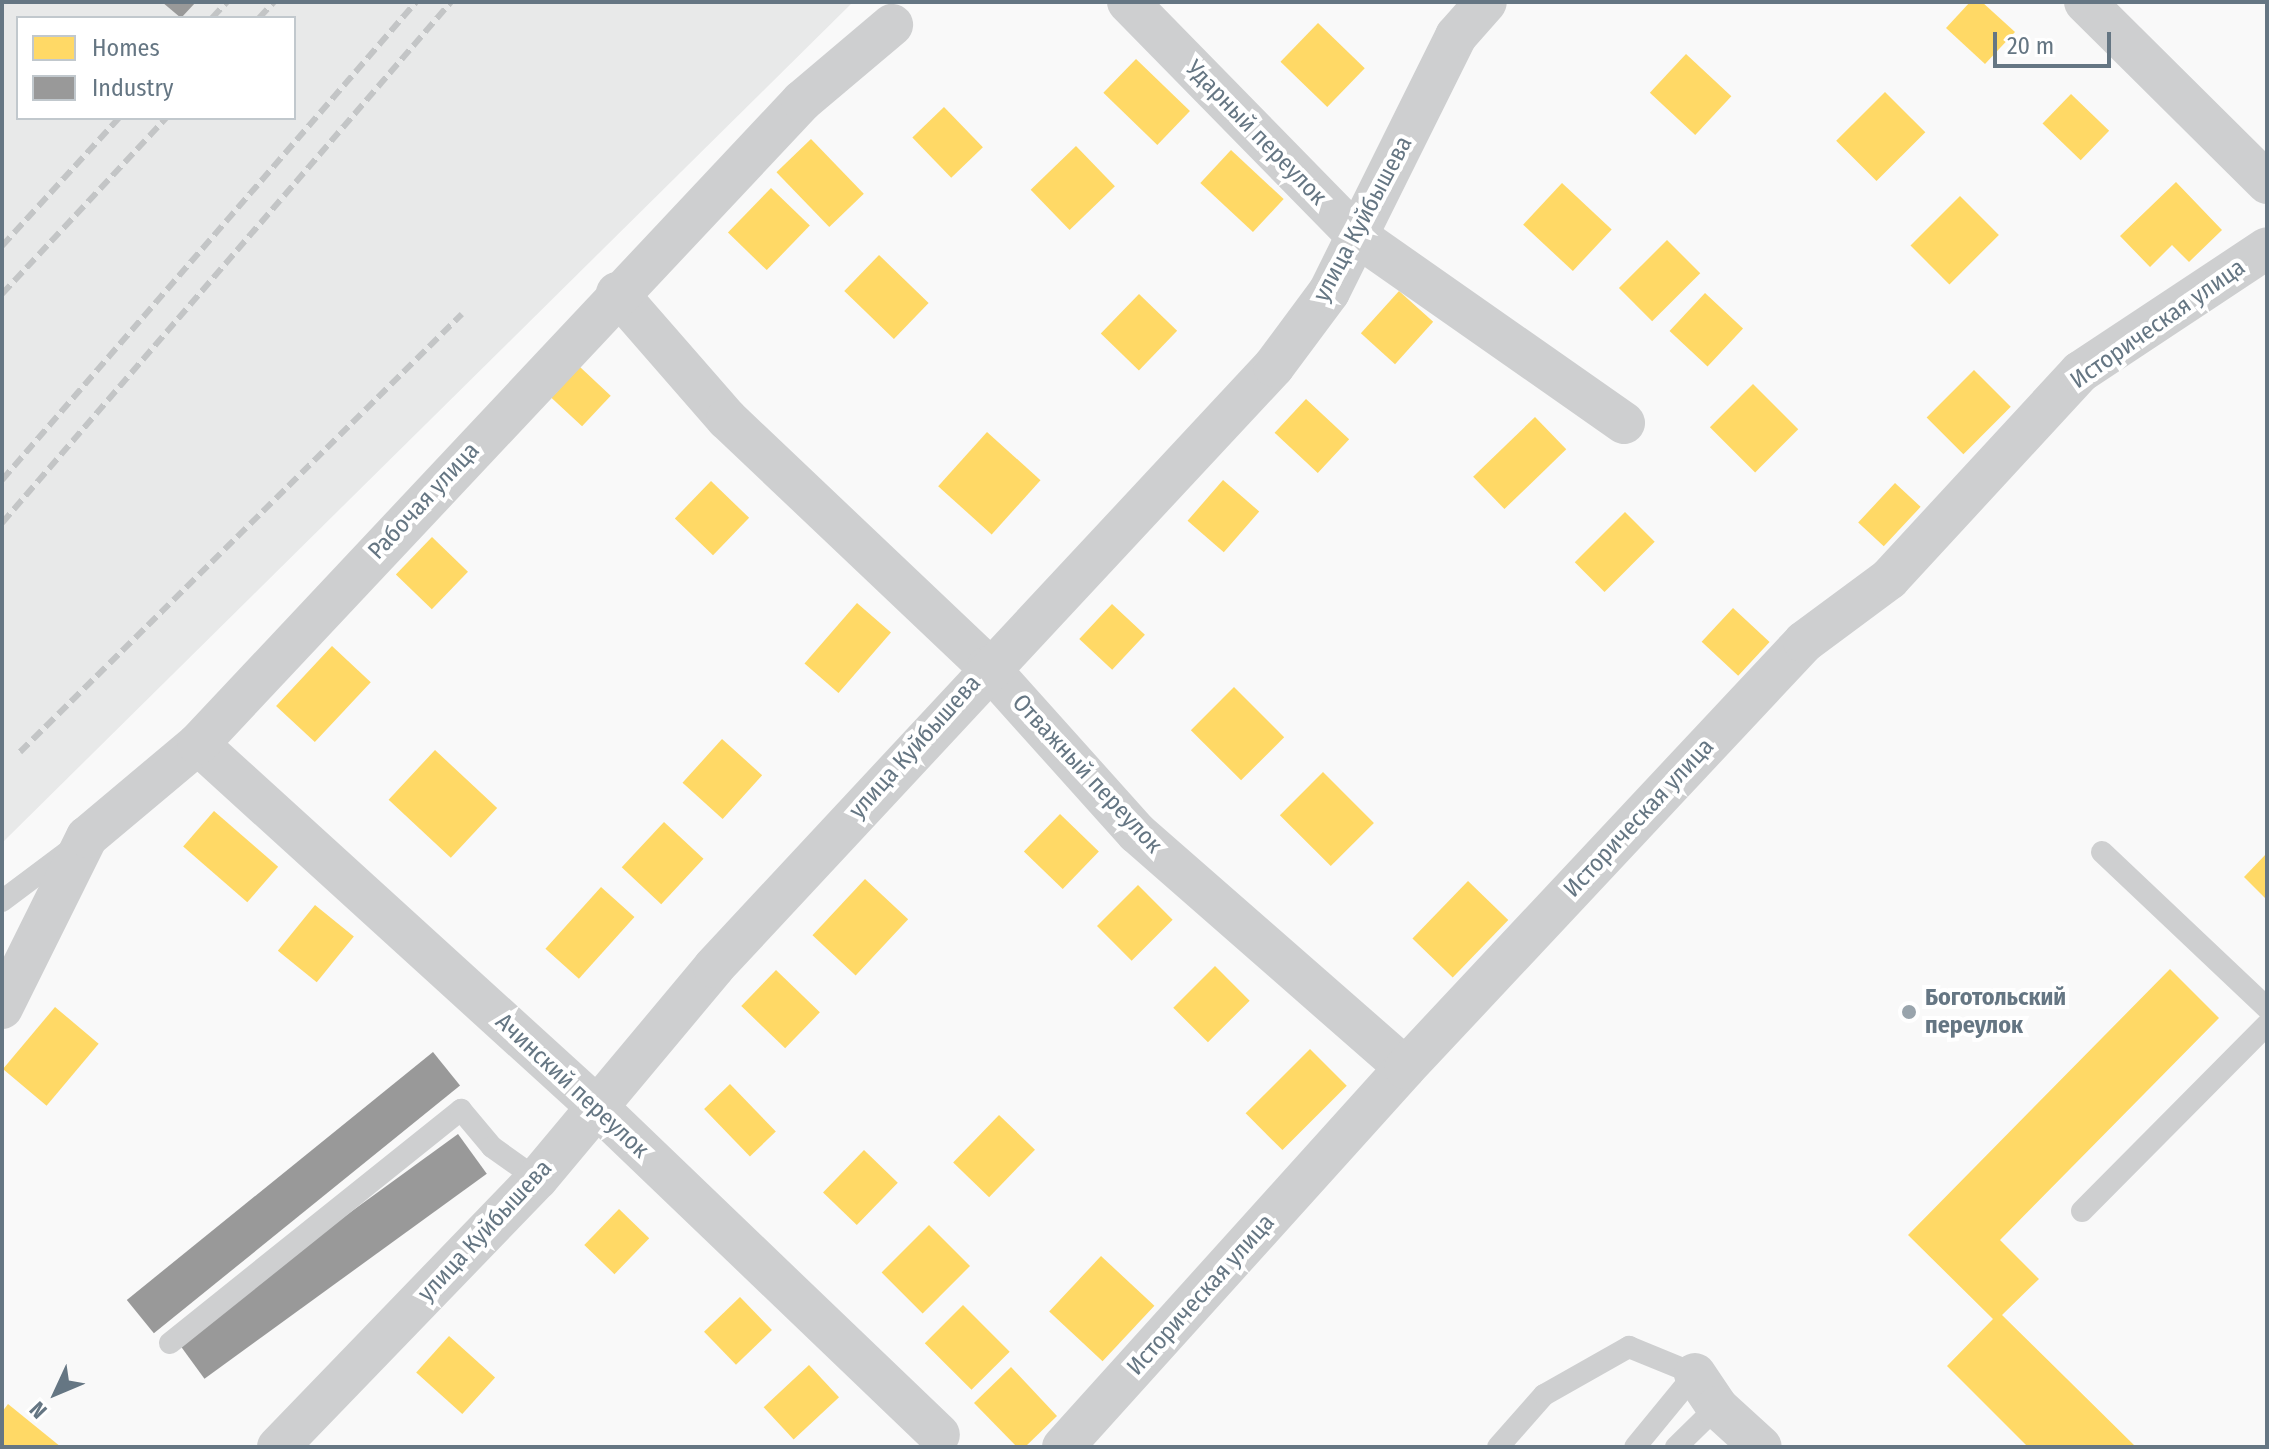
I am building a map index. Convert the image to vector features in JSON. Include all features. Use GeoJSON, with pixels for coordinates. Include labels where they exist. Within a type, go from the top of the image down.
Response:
{"type":"FeatureCollection","features":[{"type":"Feature","properties":{"kind":"street","name":"Ударный переулок"},"geometry":{"type":"LineString","coordinates":[[1128,2],[1357,236],[1624,423]]}},
{"type":"Feature","properties":{"kind":"street","name":"улица Куйбышева"},"geometry":{"type":"LineString","coordinates":[[278,1447],[537,1179],[596,1106],[988,667],[1274,366],[1329,292],[1456,36],[1486,2]]}},
{"type":"Feature","properties":{"kind":"street"},"geometry":{"type":"LineString","coordinates":[[2085,2],[2267,183]]}},
{"type":"Feature","properties":{"kind":"street","name":"Рабочая улица"},"geometry":{"type":"LineString","coordinates":[[2,1008],[87,837],[198,744],[617,293],[802,101],[892,25]]}},
{"type":"Feature","properties":{"kind":"street","name":"Историческая улица"},"geometry":{"type":"LineString","coordinates":[[1063,1447],[1405,1068],[1804,642],[1889,579],[2080,372],[2267,248]]}},
{"type":"Feature","properties":{"kind":"street","name":"Отважный переулок"},"geometry":{"type":"LineString","coordinates":[[617,293],[727,419],[988,667],[1137,833],[1405,1068]]}},
{"type":"Feature","properties":{"kind":"street","name":"Ачинский переулок"},"geometry":{"type":"LineString","coordinates":[[198,744],[596,1106],[939,1443]]}},
{"type":"Feature","properties":{"kind":"street"},"geometry":{"type":"LineString","coordinates":[[1706,1391],[1761,1447]]}},
{"type":"Feature","properties":{"kind":"lane"},"geometry":{"type":"LineString","coordinates":[[2,901],[87,837]]}},
{"type":"Feature","properties":{"kind":"lane"},"geometry":{"type":"LineString","coordinates":[[2102,852],[2267,1008]]}},
{"type":"Feature","properties":{"kind":"lane"},"geometry":{"type":"LineString","coordinates":[[2082,1211],[2267,1025]]}},
{"type":"Feature","properties":{"kind":"lane"},"geometry":{"type":"LineString","coordinates":[[170,1343],[461,1110],[492,1147],[537,1179]]}},
{"type":"Feature","properties":{"kind":"lane"},"geometry":{"type":"LineString","coordinates":[[1498,1447],[1544,1395],[1629,1347],[1706,1391]]}},
{"type":"Feature","properties":{"kind":"lane"},"geometry":{"type":"LineString","coordinates":[[1635,1447],[1706,1391]]}},
{"type":"Feature","properties":{"kind":"lane"},"geometry":{"type":"LineString","coordinates":[[1676,1447],[1706,1391]]}},
{"type":"Feature","properties":{"kind":"shaded area"},"geometry":{"type":"Polygon","coordinates":[[[2,2],[853,2],[2,843],[2,2]]]}},
{"type":"Feature","properties":{"kind":"building: Homes"},"geometry":{"type":"Polygon","coordinates":[[[1970,2],[1982,2],[2015,32],[1985,64],[1946,28],[1970,2]]]}},
{"type":"Feature","properties":{"kind":"building: Homes"},"geometry":{"type":"Polygon","coordinates":[[[1318,23],[1365,68],[1327,107],[1280,62],[1318,23]]]}},
{"type":"Feature","properties":{"kind":"building: Homes"},"geometry":{"type":"Polygon","coordinates":[[[1686,54],[1731,96],[1695,135],[1650,93],[1686,54]]]}},
{"type":"Feature","properties":{"kind":"building: Homes"},"geometry":{"type":"Polygon","coordinates":[[[1136,59],[1190,111],[1157,145],[1103,93],[1136,59]]]}},
{"type":"Feature","properties":{"kind":"building: Homes"},"geometry":{"type":"Polygon","coordinates":[[[1885,92],[1925,132],[1877,181],[1836,141],[1885,92]]]}},
{"type":"Feature","properties":{"kind":"building: Homes"},"geometry":{"type":"Polygon","coordinates":[[[2071,94],[2109,131],[2081,160],[2043,123],[2071,94]]]}},
{"type":"Feature","properties":{"kind":"building: Homes"},"geometry":{"type":"Polygon","coordinates":[[[944,107],[983,147],[951,178],[912,138],[944,107]]]}},
{"type":"Feature","properties":{"kind":"building: Homes"},"geometry":{"type":"Polygon","coordinates":[[[811,139],[864,194],[829,227],[776,172],[811,139]]]}},
{"type":"Feature","properties":{"kind":"building: Homes"},"geometry":{"type":"Polygon","coordinates":[[[1076,146],[1115,186],[1070,230],[1031,190],[1076,146]]]}},
{"type":"Feature","properties":{"kind":"building: Homes"},"geometry":{"type":"Polygon","coordinates":[[[1231,150],[1284,199],[1253,232],[1200,183],[1231,150]]]}},
{"type":"Feature","properties":{"kind":"building: Homes"},"geometry":{"type":"Polygon","coordinates":[[[2176,182],[2222,230],[2189,262],[2172,245],[2150,267],[2120,236],[2176,182]]]}},
{"type":"Feature","properties":{"kind":"building: Homes"},"geometry":{"type":"Polygon","coordinates":[[[1562,183],[1612,229],[1573,271],[1523,225],[1562,183]]]}},
{"type":"Feature","properties":{"kind":"building: Homes"},"geometry":{"type":"Polygon","coordinates":[[[771,188],[810,226],[767,270],[728,233],[771,188]]]}},
{"type":"Feature","properties":{"kind":"building: Homes"},"geometry":{"type":"Polygon","coordinates":[[[1960,196],[1999,235],[1949,284],[1911,245],[1960,196]]]}},
{"type":"Feature","properties":{"kind":"building: Homes"},"geometry":{"type":"Polygon","coordinates":[[[1667,240],[1700,273],[1652,321],[1619,288],[1667,240]]]}},
{"type":"Feature","properties":{"kind":"building: Homes"},"geometry":{"type":"Polygon","coordinates":[[[879,255],[929,303],[894,339],[844,291],[879,255]]]}},
{"type":"Feature","properties":{"kind":"building: Homes"},"geometry":{"type":"Polygon","coordinates":[[[1399,291],[1433,322],[1395,364],[1361,333],[1399,291]]]}},
{"type":"Feature","properties":{"kind":"building: Homes"},"geometry":{"type":"Polygon","coordinates":[[[1705,293],[1743,328],[1708,366],[1670,331],[1705,293]]]}},
{"type":"Feature","properties":{"kind":"building: Homes"},"geometry":{"type":"Polygon","coordinates":[[[1139,294],[1177,331],[1139,370],[1101,334],[1139,294]]]}},
{"type":"Feature","properties":{"kind":"building: Homes"},"geometry":{"type":"Polygon","coordinates":[[[580,367],[611,396],[582,426],[551,398],[580,367]]]}},
{"type":"Feature","properties":{"kind":"building: Homes"},"geometry":{"type":"Polygon","coordinates":[[[1974,370],[2011,407],[1963,454],[1927,417],[1974,370]]]}},
{"type":"Feature","properties":{"kind":"building: Homes"},"geometry":{"type":"Polygon","coordinates":[[[1753,384],[1798,429],[1755,472],[1710,427],[1753,384]]]}},
{"type":"Feature","properties":{"kind":"building: Homes"},"geometry":{"type":"Polygon","coordinates":[[[1306,399],[1349,439],[1318,473],[1275,433],[1306,399]]]}},
{"type":"Feature","properties":{"kind":"building: Homes"},"geometry":{"type":"Polygon","coordinates":[[[1535,417],[1566,449],[1504,509],[1473,477],[1535,417]]]}},
{"type":"Feature","properties":{"kind":"building: Homes"},"geometry":{"type":"Polygon","coordinates":[[[987,432],[1041,480],[992,534],[938,486],[987,432]]]}},
{"type":"Feature","properties":{"kind":"building: Homes"},"geometry":{"type":"Polygon","coordinates":[[[1223,480],[1259,511],[1224,552],[1188,521],[1223,480]]]}},
{"type":"Feature","properties":{"kind":"building: Homes"},"geometry":{"type":"Polygon","coordinates":[[[711,481],[749,518],[713,555],[675,518],[711,481]]]}},
{"type":"Feature","properties":{"kind":"building: Homes"},"geometry":{"type":"Polygon","coordinates":[[[1895,483],[1921,507],[1884,546],[1858,522],[1895,483]]]}},
{"type":"Feature","properties":{"kind":"building: Homes"},"geometry":{"type":"Polygon","coordinates":[[[1625,512],[1655,542],[1604,592],[1575,562],[1625,512]]]}},
{"type":"Feature","properties":{"kind":"building: Homes"},"geometry":{"type":"Polygon","coordinates":[[[432,537],[468,572],[432,609],[396,574],[432,537]]]}},
{"type":"Feature","properties":{"kind":"building: Homes"},"geometry":{"type":"Polygon","coordinates":[[[857,603],[891,633],[838,693],[805,663],[857,603]]]}},
{"type":"Feature","properties":{"kind":"building: Homes"},"geometry":{"type":"Polygon","coordinates":[[[1112,604],[1145,635],[1112,670],[1079,639],[1112,604]]]}},
{"type":"Feature","properties":{"kind":"building: Homes"},"geometry":{"type":"Polygon","coordinates":[[[1733,608],[1770,642],[1738,676],[1702,642],[1733,608]]]}},
{"type":"Feature","properties":{"kind":"building: Homes"},"geometry":{"type":"Polygon","coordinates":[[[332,646],[371,682],[315,742],[276,706],[332,646]]]}},
{"type":"Feature","properties":{"kind":"building: Homes"},"geometry":{"type":"Polygon","coordinates":[[[1234,687],[1284,737],[1241,780],[1191,730],[1234,687]]]}},
{"type":"Feature","properties":{"kind":"building: Homes"},"geometry":{"type":"Polygon","coordinates":[[[722,739],[762,775],[723,819],[683,783],[722,739]]]}},
{"type":"Feature","properties":{"kind":"building: Homes"},"geometry":{"type":"Polygon","coordinates":[[[435,750],[497,808],[451,858],[389,800],[435,750]]]}},
{"type":"Feature","properties":{"kind":"building: Homes"},"geometry":{"type":"Polygon","coordinates":[[[1323,772],[1374,823],[1331,866],[1280,815],[1323,772]]]}},
{"type":"Feature","properties":{"kind":"building: Homes"},"geometry":{"type":"Polygon","coordinates":[[[214,811],[278,867],[247,902],[183,846],[214,811]]]}},
{"type":"Feature","properties":{"kind":"building: Homes"},"geometry":{"type":"Polygon","coordinates":[[[1060,814],[1099,852],[1063,889],[1024,851],[1060,814]]]}},
{"type":"Feature","properties":{"kind":"building: Homes"},"geometry":{"type":"Polygon","coordinates":[[[664,822],[703,859],[661,904],[622,867],[664,822]]]}},
{"type":"Feature","properties":{"kind":"building: Homes"},"geometry":{"type":"Polygon","coordinates":[[[2267,853],[2267,900],[2244,877],[2267,853]]]}},
{"type":"Feature","properties":{"kind":"building: Homes"},"geometry":{"type":"Polygon","coordinates":[[[865,879],[908,919],[856,976],[812,935],[865,879]]]}},
{"type":"Feature","properties":{"kind":"building: Homes"},"geometry":{"type":"Polygon","coordinates":[[[1468,881],[1508,920],[1453,977],[1412,939],[1468,881]]]}},
{"type":"Feature","properties":{"kind":"building: Homes"},"geometry":{"type":"Polygon","coordinates":[[[1138,885],[1173,920],[1132,961],[1097,926],[1138,885]]]}},
{"type":"Feature","properties":{"kind":"building: Homes"},"geometry":{"type":"Polygon","coordinates":[[[601,887],[634,917],[579,979],[545,949],[601,887]]]}},
{"type":"Feature","properties":{"kind":"building: Homes"},"geometry":{"type":"Polygon","coordinates":[[[315,905],[354,936],[317,982],[278,951],[315,905]]]}},
{"type":"Feature","properties":{"kind":"building: Homes"},"geometry":{"type":"Polygon","coordinates":[[[1215,966],[1250,1001],[1208,1042],[1173,1008],[1215,966]]]}},
{"type":"Feature","properties":{"kind":"building: Homes"},"geometry":{"type":"Polygon","coordinates":[[[2170,969],[2219,1018],[2000,1240],[2039,1279],[2002,1315],[2136,1447],[2028,1447],[1947,1366],[1993,1319],[1908,1235],[2170,969]]]}},
{"type":"Feature","properties":{"kind":"building: Homes"},"geometry":{"type":"Polygon","coordinates":[[[776,970],[820,1012],[785,1048],[741,1006],[776,970]]]}},
{"type":"Feature","properties":{"kind":"building: Homes"},"geometry":{"type":"Polygon","coordinates":[[[55,1007],[99,1044],[47,1106],[3,1069],[55,1007]]]}},
{"type":"Feature","properties":{"kind":"building: Homes"},"geometry":{"type":"Polygon","coordinates":[[[1310,1049],[1347,1086],[1282,1150],[1246,1113],[1310,1049]]]}},
{"type":"Feature","properties":{"kind":"building: Homes"},"geometry":{"type":"Polygon","coordinates":[[[730,1084],[776,1131],[750,1156],[704,1109],[730,1084]]]}},
{"type":"Feature","properties":{"kind":"building: Homes"},"geometry":{"type":"Polygon","coordinates":[[[999,1115],[1035,1150],[989,1197],[953,1162],[999,1115]]]}},
{"type":"Feature","properties":{"kind":"building: Homes"},"geometry":{"type":"Polygon","coordinates":[[[864,1150],[898,1183],[857,1225],[823,1192],[864,1150]]]}},
{"type":"Feature","properties":{"kind":"building: Homes"},"geometry":{"type":"Polygon","coordinates":[[[619,1209],[649,1238],[614,1274],[584,1245],[619,1209]]]}},
{"type":"Feature","properties":{"kind":"building: Homes"},"geometry":{"type":"Polygon","coordinates":[[[929,1225],[970,1266],[923,1313],[882,1272],[929,1225]]]}},
{"type":"Feature","properties":{"kind":"building: Homes"},"geometry":{"type":"Polygon","coordinates":[[[1101,1256],[1154,1306],[1103,1361],[1049,1312],[1101,1256]]]}},
{"type":"Feature","properties":{"kind":"building: Homes"},"geometry":{"type":"Polygon","coordinates":[[[740,1297],[772,1330],[736,1365],[704,1332],[740,1297]]]}},
{"type":"Feature","properties":{"kind":"building: Homes"},"geometry":{"type":"Polygon","coordinates":[[[963,1305],[1010,1352],[971,1390],[925,1343],[963,1305]]]}},
{"type":"Feature","properties":{"kind":"building: Homes"},"geometry":{"type":"Polygon","coordinates":[[[449,1336],[495,1377],[462,1414],[416,1372],[449,1336]]]}},
{"type":"Feature","properties":{"kind":"building: Homes"},"geometry":{"type":"Polygon","coordinates":[[[809,1365],[839,1397],[794,1439],[764,1407],[809,1365]]]}},
{"type":"Feature","properties":{"kind":"building: Homes"},"geometry":{"type":"Polygon","coordinates":[[[1011,1367],[1057,1416],[1025,1447],[1017,1447],[974,1403],[1011,1367]]]}},
{"type":"Feature","properties":{"kind":"building: Homes"},"geometry":{"type":"Polygon","coordinates":[[[8,1404],[61,1447],[2,1447],[2,1412],[8,1404]]]}},
{"type":"Feature","properties":{"kind":"building: Industry"},"geometry":{"type":"Polygon","coordinates":[[[162,2],[196,2],[183,16],[162,2]]]}},
{"type":"Feature","properties":{"kind":"building: Industry"},"geometry":{"type":"Polygon","coordinates":[[[433,1052],[460,1085],[154,1333],[127,1300],[433,1052]]]}},
{"type":"Feature","properties":{"kind":"building: Industry"},"geometry":{"type":"Polygon","coordinates":[[[458,1134],[487,1174],[204,1379],[176,1339],[458,1134]]]}},
{"type":"Feature","properties":{"kind":"railway"},"geometry":{"type":"LineString","coordinates":[[214,16],[227,2]]}},
{"type":"Feature","properties":{"kind":"railway"},"geometry":{"type":"LineString","coordinates":[[261,16],[274,2]]}},
{"type":"Feature","properties":{"kind":"railway"},"geometry":{"type":"LineString","coordinates":[[2,480],[416,2]]}},
{"type":"Feature","properties":{"kind":"railway"},"geometry":{"type":"LineString","coordinates":[[2,523],[451,2]]}},
{"type":"Feature","properties":{"kind":"railway"},"geometry":{"type":"LineString","coordinates":[[2,246],[117,120]]}},
{"type":"Feature","properties":{"kind":"railway"},"geometry":{"type":"LineString","coordinates":[[2,294],[164,120]]}},
{"type":"Feature","properties":{"kind":"railway"},"geometry":{"type":"LineString","coordinates":[[20,752],[462,314]]}},
{"type":"Feature","properties":{"kind":"place","name":"Боготольский переулок"},"geometry":{"type":"Point","coordinates":[1909,1012]}}]}
